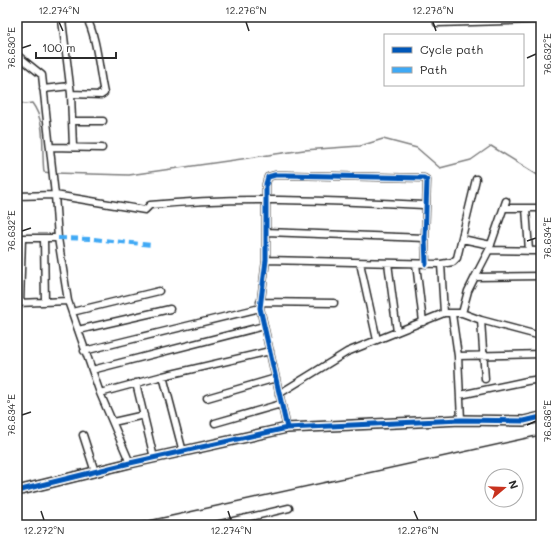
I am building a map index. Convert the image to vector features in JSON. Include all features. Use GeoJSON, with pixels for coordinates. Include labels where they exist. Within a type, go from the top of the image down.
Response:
{"type":"FeatureCollection","features":[{"type":"Feature","properties":{"kind":"street"},"geometry":{"type":"LineString","coordinates":[[71,94],[101,95],[104,93],[90,23],[86,17]]}},
{"type":"Feature","properties":{"kind":"street"},"geometry":{"type":"LineString","coordinates":[[437,17],[437,23],[541,20]]}},
{"type":"Feature","properties":{"kind":"street"},"geometry":{"type":"LineString","coordinates":[[62,20],[71,94],[73,147]]}},
{"type":"Feature","properties":{"kind":"street"},"geometry":{"type":"LineString","coordinates":[[17,55],[42,75],[54,182],[58,238],[68,302],[100,393],[130,463]]}},
{"type":"Feature","properties":{"kind":"street"},"geometry":{"type":"LineString","coordinates":[[43,89],[70,86]]}},
{"type":"Feature","properties":{"kind":"street"},"geometry":{"type":"LineString","coordinates":[[72,121],[103,121]]}},
{"type":"Feature","properties":{"kind":"street"},"geometry":{"type":"LineString","coordinates":[[50,147],[102,148]]}},
{"type":"Feature","properties":{"kind":"street"},"geometry":{"type":"LineString","coordinates":[[287,428],[260,305],[266,260],[266,184],[268,177],[275,175],[424,178],[427,180],[425,238],[426,264]]}},
{"type":"Feature","properties":{"kind":"street"},"geometry":{"type":"LineString","coordinates":[[266,260],[416,264],[441,264],[456,261],[476,179]]}},
{"type":"Feature","properties":{"kind":"street"},"geometry":{"type":"LineString","coordinates":[[17,196],[55,195],[145,210],[150,206],[192,201],[293,200],[426,205]]}},
{"type":"Feature","properties":{"kind":"street"},"geometry":{"type":"LineString","coordinates":[[462,313],[468,291],[490,248],[506,201]]}},
{"type":"Feature","properties":{"kind":"street"},"geometry":{"type":"LineString","coordinates":[[504,208],[541,208]]}},
{"type":"Feature","properties":{"kind":"street"},"geometry":{"type":"LineString","coordinates":[[526,208],[528,251]]}},
{"type":"Feature","properties":{"kind":"street"},"geometry":{"type":"LineString","coordinates":[[266,232],[425,238]]}},
{"type":"Feature","properties":{"kind":"street"},"geometry":{"type":"LineString","coordinates":[[58,238],[19,238],[19,303],[68,302]]}},
{"type":"Feature","properties":{"kind":"street"},"geometry":{"type":"LineString","coordinates":[[44,238],[45,302]]}},
{"type":"Feature","properties":{"kind":"street"},"geometry":{"type":"LineString","coordinates":[[462,239],[490,248],[541,251]]}},
{"type":"Feature","properties":{"kind":"street"},"geometry":{"type":"LineString","coordinates":[[360,263],[377,340]]}},
{"type":"Feature","properties":{"kind":"street"},"geometry":{"type":"LineString","coordinates":[[388,263],[397,332]]}},
{"type":"Feature","properties":{"kind":"street"},"geometry":{"type":"LineString","coordinates":[[416,264],[422,322]]}},
{"type":"Feature","properties":{"kind":"street"},"geometry":{"type":"LineString","coordinates":[[441,264],[444,313]]}},
{"type":"Feature","properties":{"kind":"street"},"geometry":{"type":"LineString","coordinates":[[475,277],[541,276]]}},
{"type":"Feature","properties":{"kind":"street"},"geometry":{"type":"LineString","coordinates":[[72,312],[159,291]]}},
{"type":"Feature","properties":{"kind":"street"},"geometry":{"type":"LineString","coordinates":[[84,351],[260,305],[334,303]]}},
{"type":"Feature","properties":{"kind":"street"},"geometry":{"type":"LineString","coordinates":[[78,330],[170,309]]}},
{"type":"Feature","properties":{"kind":"street"},"geometry":{"type":"LineString","coordinates":[[279,394],[347,352],[444,313],[462,313],[481,320],[541,336]]}},
{"type":"Feature","properties":{"kind":"street"},"geometry":{"type":"LineString","coordinates":[[452,314],[458,356],[461,420]]}},
{"type":"Feature","properties":{"kind":"street"},"geometry":{"type":"LineString","coordinates":[[481,320],[485,379]]}},
{"type":"Feature","properties":{"kind":"street"},"geometry":{"type":"LineString","coordinates":[[92,370],[264,326]]}},
{"type":"Feature","properties":{"kind":"street"},"geometry":{"type":"LineString","coordinates":[[100,393],[163,376],[270,351]]}},
{"type":"Feature","properties":{"kind":"street"},"geometry":{"type":"LineString","coordinates":[[458,356],[541,354]]}},
{"type":"Feature","properties":{"kind":"street"},"geometry":{"type":"LineString","coordinates":[[163,376],[183,452]]}},
{"type":"Feature","properties":{"kind":"street"},"geometry":{"type":"LineString","coordinates":[[207,398],[276,378]]}},
{"type":"Feature","properties":{"kind":"street"},"geometry":{"type":"LineString","coordinates":[[460,395],[541,379]]}},
{"type":"Feature","properties":{"kind":"street"},"geometry":{"type":"LineString","coordinates":[[136,384],[154,458]]}},
{"type":"Feature","properties":{"kind":"street"},"geometry":{"type":"LineString","coordinates":[[215,423],[281,404]]}},
{"type":"Feature","properties":{"kind":"street"},"geometry":{"type":"LineString","coordinates":[[113,422],[144,415]]}},
{"type":"Feature","properties":{"kind":"street"},"geometry":{"type":"LineString","coordinates":[[17,491],[130,463],[287,428],[461,420],[524,421],[541,417]]}},
{"type":"Feature","properties":{"kind":"street"},"geometry":{"type":"LineString","coordinates":[[83,435],[95,472]]}},
{"type":"Feature","properties":{"kind":"street"},"geometry":{"type":"LineString","coordinates":[[216,525],[289,508]]}},
{"type":"Feature","properties":{"kind":"waterway"},"geometry":{"type":"LineString","coordinates":[[17,102],[25,104],[32,103],[37,111],[42,128],[44,172],[51,173]]}},
{"type":"Feature","properties":{"kind":"waterway"},"geometry":{"type":"LineString","coordinates":[[54,173],[129,175],[304,150],[360,146],[383,139],[417,148],[440,168],[471,160],[491,146],[541,177]]}},
{"type":"Feature","properties":{"kind":"railway"},"geometry":{"type":"LineString","coordinates":[[130,525],[541,435]]}},
{"type":"Feature","properties":{"kind":"marked path"},"geometry":{"type":"LineString","coordinates":[[58,238],[93,239],[151,245]]}},
{"type":"Feature","properties":{"kind":"cycle path"},"geometry":{"type":"LineString","coordinates":[[287,428],[260,308],[266,260],[266,184],[268,177],[275,175],[286,175],[424,178],[427,180],[425,238],[426,264]]}},
{"type":"Feature","properties":{"kind":"cycle path"},"geometry":{"type":"LineString","coordinates":[[17,491],[130,463],[287,428],[461,420],[524,421],[541,417]]}}]}
